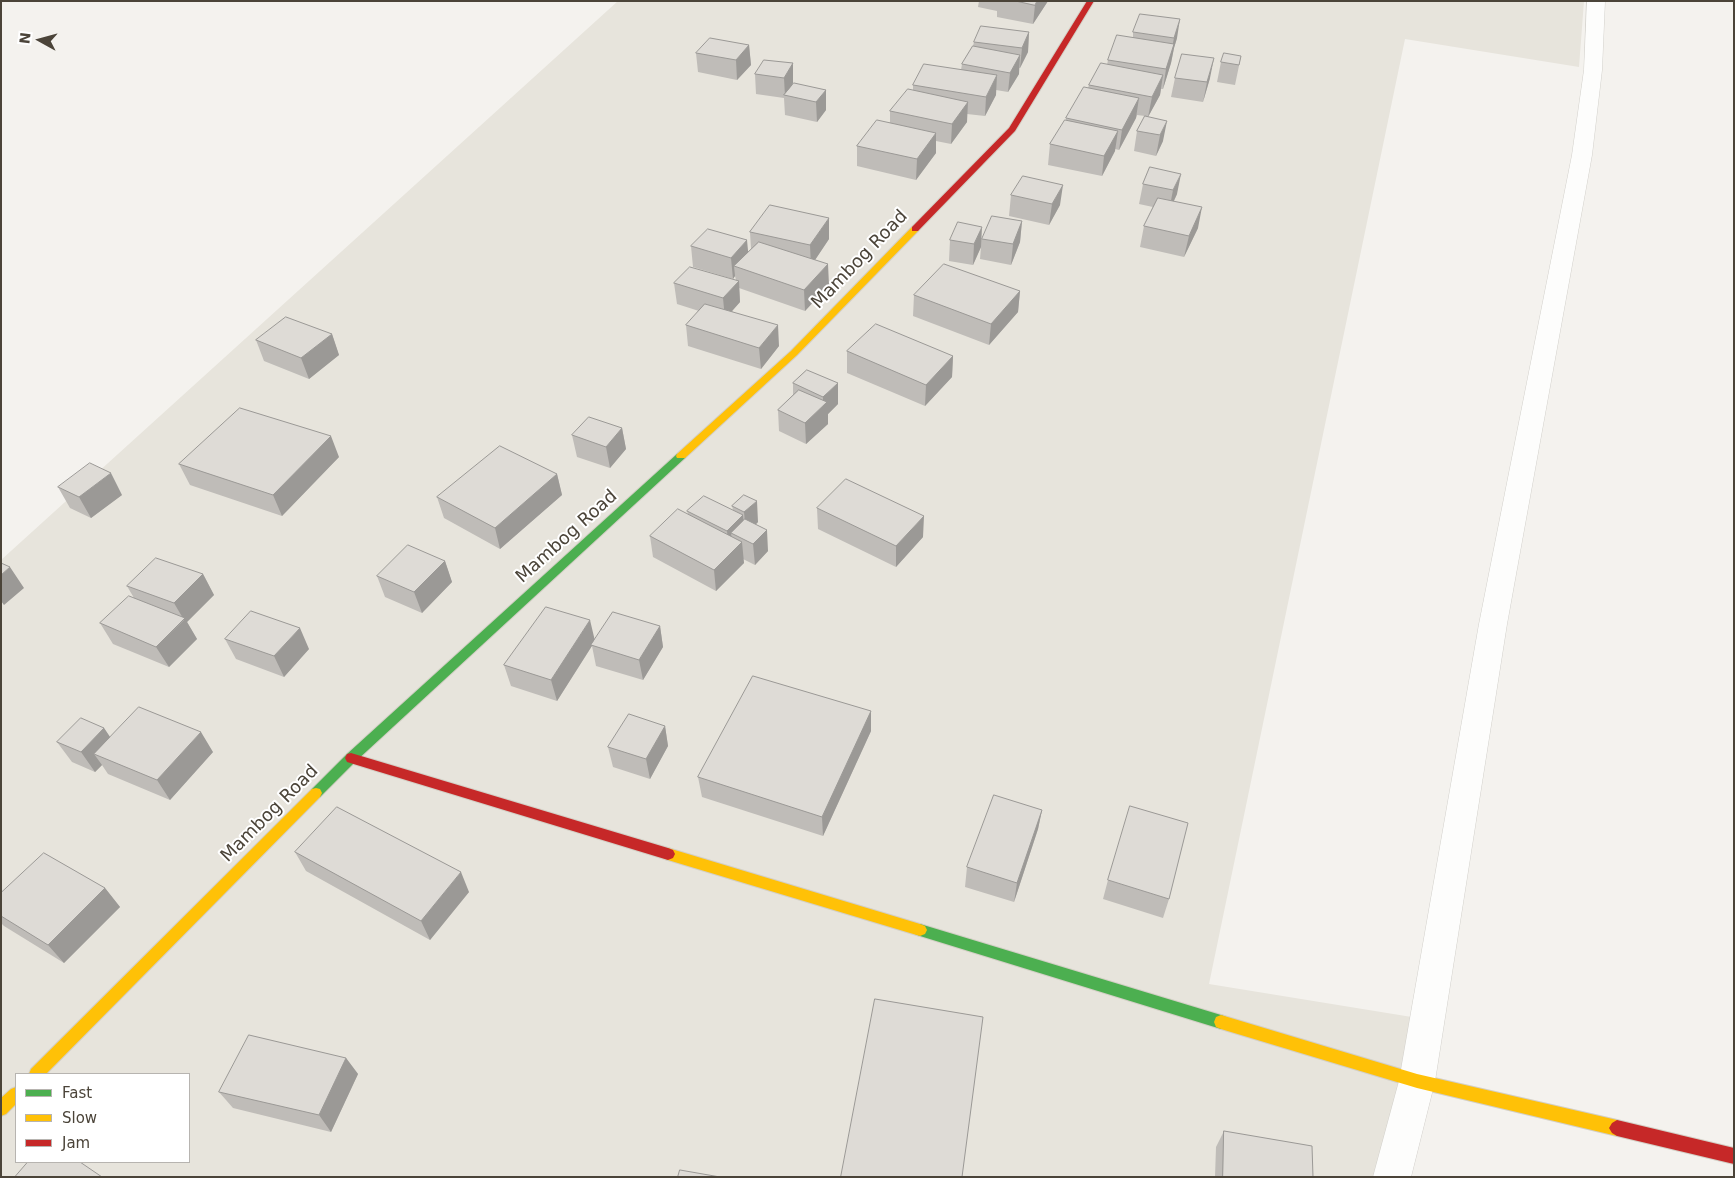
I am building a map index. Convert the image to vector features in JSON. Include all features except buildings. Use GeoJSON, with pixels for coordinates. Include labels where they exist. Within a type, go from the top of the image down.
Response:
{"type":"FeatureCollection","features":[{"type":"Feature","properties":{"kind":"street","name":"Mambog Road"},"geometry":{"type":"LineString","coordinates":[[37,1073],[351,758],[794,353],[1012,129],[1091,1]]}},
{"type":"Feature","properties":{"kind":"street"},"geometry":{"type":"LineString","coordinates":[[1392,1177],[1417,1081],[1492,634],[1582,155],[1593,70],[1596,1]]}},
{"type":"Feature","properties":{"kind":"street"},"geometry":{"type":"LineString","coordinates":[[351,758],[1417,1081],[1734,1156]]}},
{"type":"Feature","properties":{"kind":"street"},"geometry":{"type":"LineString","coordinates":[[1,1110],[15,1095]]}},
{"type":"Feature","properties":{"kind":"shaded area"},"geometry":{"type":"Polygon","coordinates":[[[618,1],[1584,1],[1579,67],[1405,39],[1209,984],[1424,1019],[1391,1177],[1,1177],[1,560],[618,1]]]}},
{"type":"Feature","properties":{"kind":"traffic: fast"},"geometry":{"type":"LineString","coordinates":[[316,793],[351,758],[681,456]]}},
{"type":"Feature","properties":{"kind":"traffic: fast"},"geometry":{"type":"LineString","coordinates":[[920,930],[1221,1022]]}},
{"type":"Feature","properties":{"kind":"traffic: slow"},"geometry":{"type":"LineString","coordinates":[[681,456],[794,353],[915,229]]}},
{"type":"Feature","properties":{"kind":"traffic: slow"},"geometry":{"type":"LineString","coordinates":[[37,1073],[316,793]]}},
{"type":"Feature","properties":{"kind":"traffic: slow"},"geometry":{"type":"LineString","coordinates":[[668,854],[920,930]]}},
{"type":"Feature","properties":{"kind":"traffic: slow"},"geometry":{"type":"LineString","coordinates":[[1221,1022],[1417,1081],[1617,1128]]}},
{"type":"Feature","properties":{"kind":"traffic: slow"},"geometry":{"type":"LineString","coordinates":[[1,1109],[15,1095]]}},
{"type":"Feature","properties":{"kind":"traffic: jam"},"geometry":{"type":"LineString","coordinates":[[915,229],[1012,129],[1091,1]]}},
{"type":"Feature","properties":{"kind":"traffic: jam"},"geometry":{"type":"LineString","coordinates":[[351,758],[668,854]]}},
{"type":"Feature","properties":{"kind":"traffic: jam"},"geometry":{"type":"LineString","coordinates":[[1617,1128],[1734,1156]]}}]}
